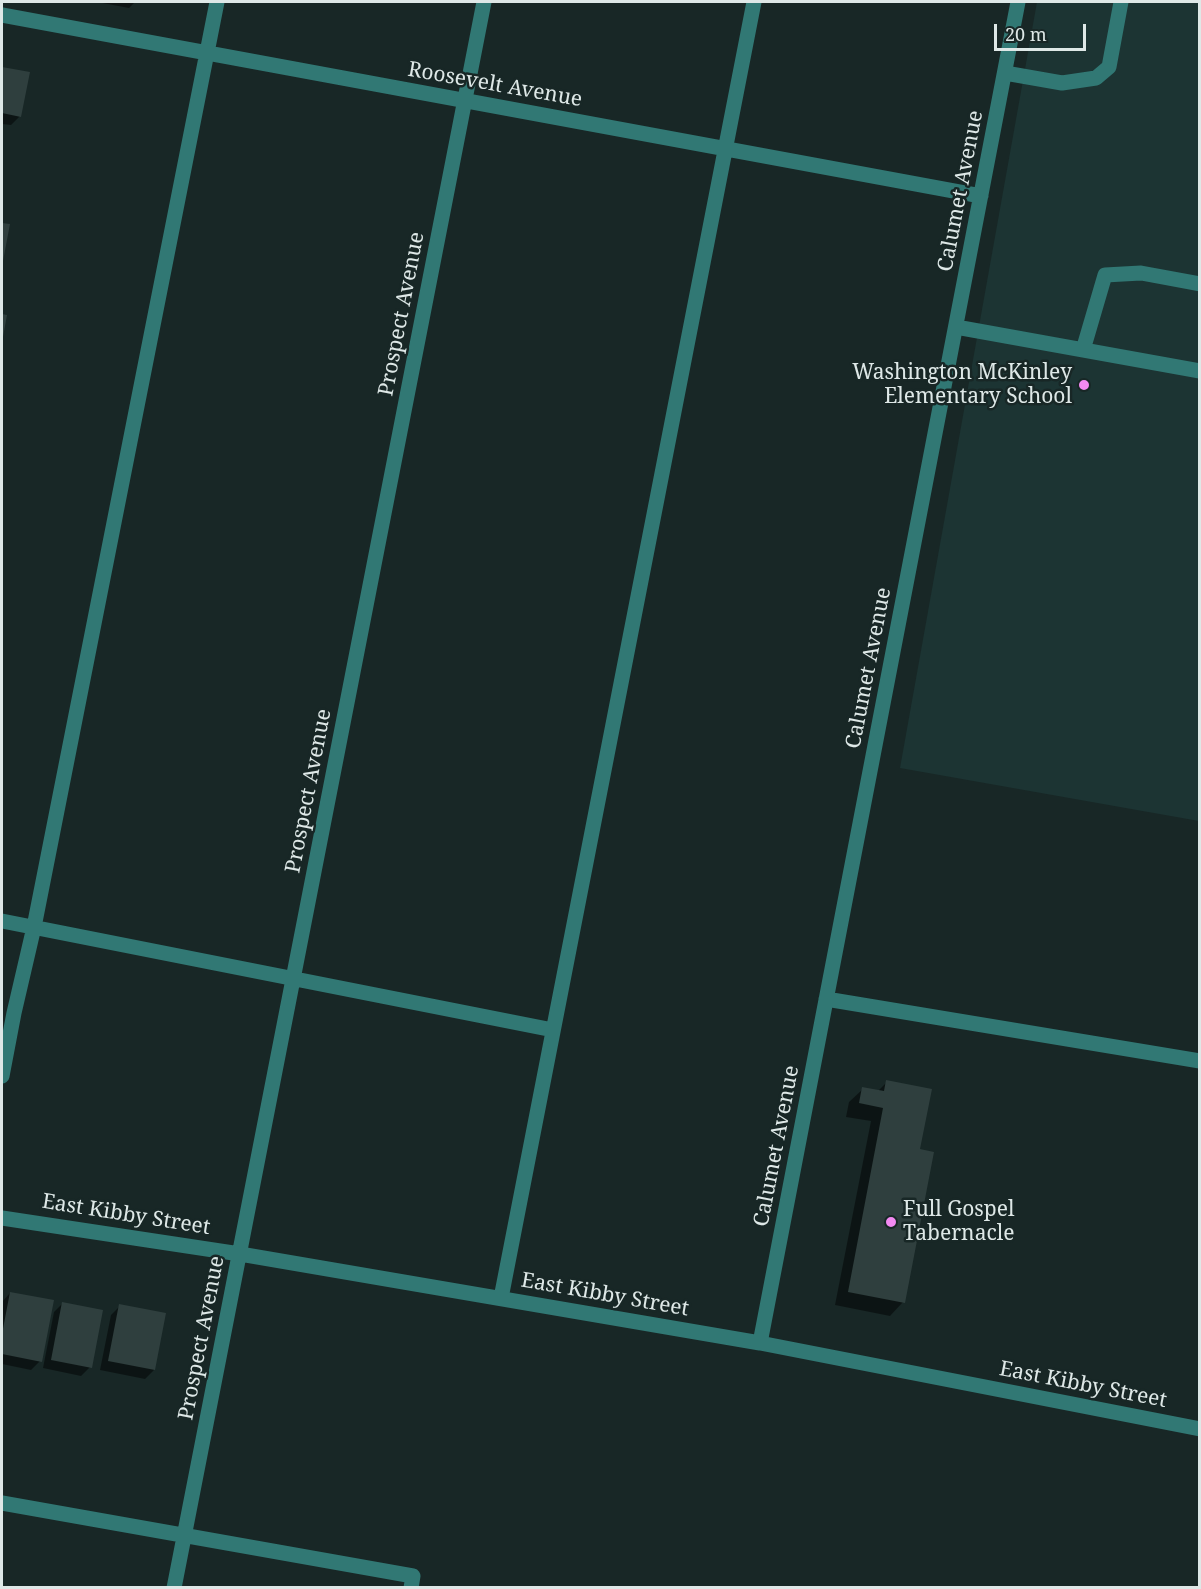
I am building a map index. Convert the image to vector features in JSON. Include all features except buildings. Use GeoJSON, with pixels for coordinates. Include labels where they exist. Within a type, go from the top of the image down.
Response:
{"type":"FeatureCollection","features":[{"type":"Feature","properties":{"kind":"street"},"geometry":{"type":"LineString","coordinates":[[2,1076],[8,1012],[34,927],[217,2]]}},
{"type":"Feature","properties":{"kind":"street","name":"Prospect Avenue"},"geometry":{"type":"LineString","coordinates":[[174,1587],[484,2]]}},
{"type":"Feature","properties":{"kind":"street"},"geometry":{"type":"LineString","coordinates":[[501,1298],[754,2]]}},
{"type":"Feature","properties":{"kind":"street","name":"Calumet Avenue"},"geometry":{"type":"LineString","coordinates":[[760,1343],[1018,2]]}},
{"type":"Feature","properties":{"kind":"street"},"geometry":{"type":"LineString","coordinates":[[1005,73],[1062,83],[1096,78],[1109,67],[1121,2]]}},
{"type":"Feature","properties":{"kind":"street","name":"Roosevelt Avenue"},"geometry":{"type":"LineString","coordinates":[[2,15],[981,196]]}},
{"type":"Feature","properties":{"kind":"street"},"geometry":{"type":"LineString","coordinates":[[1083,350],[1105,275],[1140,273],[1200,284]]}},
{"type":"Feature","properties":{"kind":"street"},"geometry":{"type":"LineString","coordinates":[[956,327],[1200,371]]}},
{"type":"Feature","properties":{"kind":"street"},"geometry":{"type":"LineString","coordinates":[[2,921],[553,1030]]}},
{"type":"Feature","properties":{"kind":"street"},"geometry":{"type":"LineString","coordinates":[[826,999],[1200,1061]]}},
{"type":"Feature","properties":{"kind":"street","name":"East Kibby Street"},"geometry":{"type":"LineString","coordinates":[[2,1218],[240,1254],[760,1343],[1200,1429]]}},
{"type":"Feature","properties":{"kind":"street"},"geometry":{"type":"LineString","coordinates":[[2,1503],[413,1576],[411,1587]]}},
{"type":"Feature","properties":{"kind":"shaded area","name":"Washington McKinley Elementary School"},"geometry":{"type":"Polygon","coordinates":[[[1037,2],[1199,2],[1199,821],[900,768],[1037,2]]]}},
{"type":"Feature","properties":{"kind":"place","name":"Washington McKinley Elementary School"},"geometry":{"type":"Point","coordinates":[1084,385]}},
{"type":"Feature","properties":{"kind":"place","name":"Full Gospel Tabernacle"},"geometry":{"type":"Point","coordinates":[891,1222]}}]}
